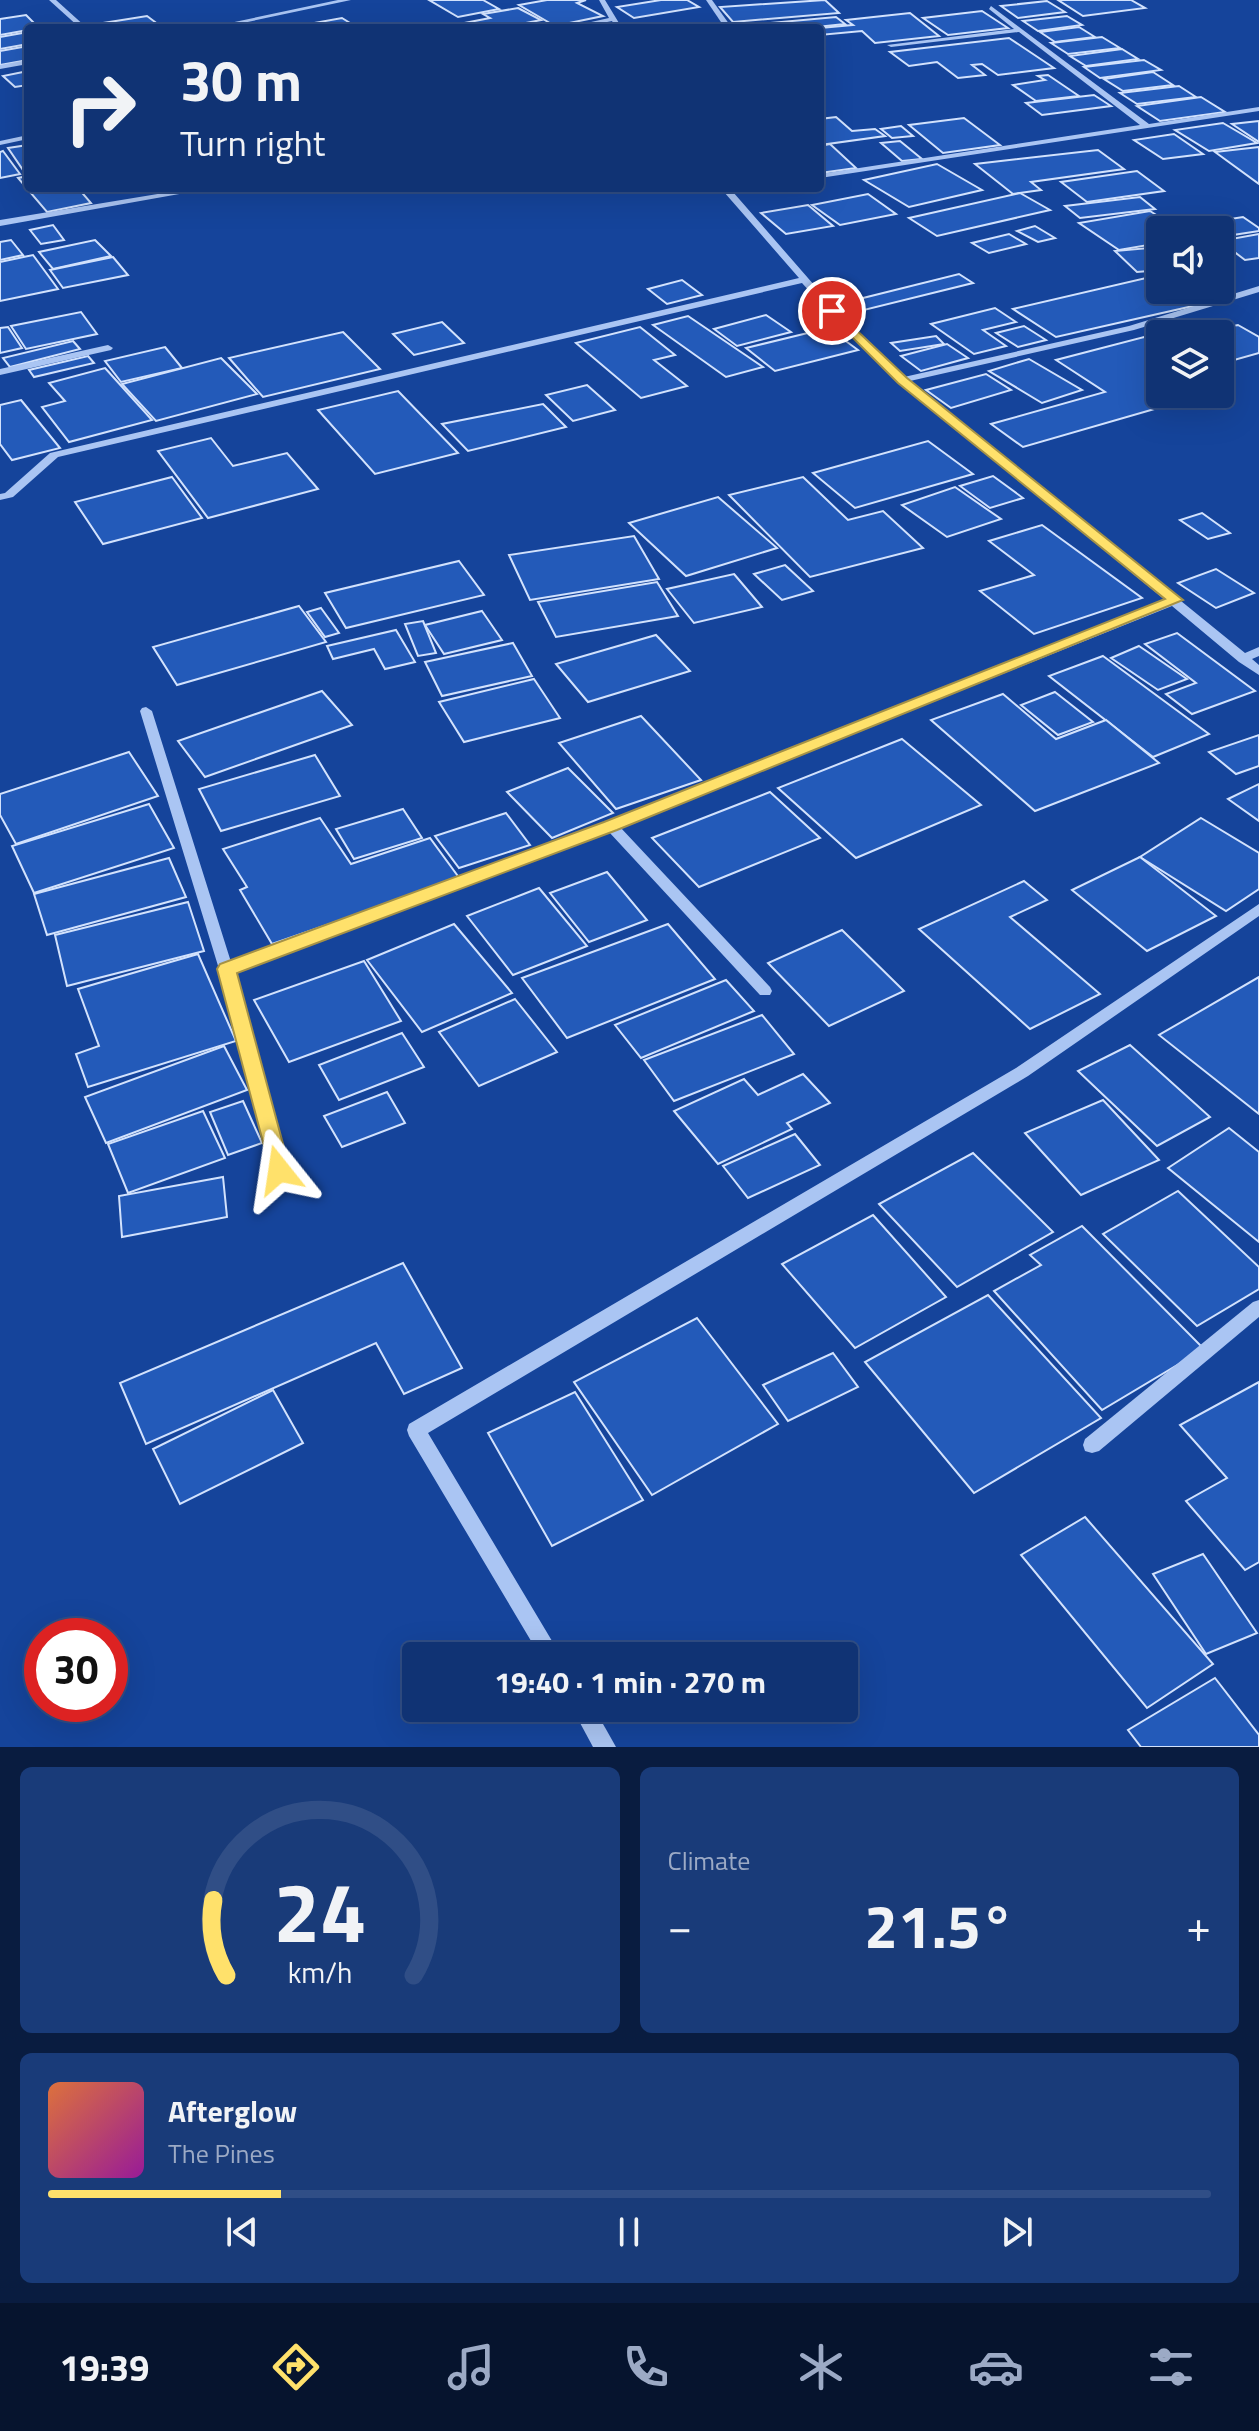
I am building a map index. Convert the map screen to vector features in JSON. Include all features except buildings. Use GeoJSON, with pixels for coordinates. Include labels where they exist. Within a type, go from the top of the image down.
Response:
{"type":"FeatureCollection","features":[{"type":"Feature","properties":{"kind":"street"},"geometry":{"type":"LineString","coordinates":[[52,0],[79,24]]}},
{"type":"Feature","properties":{"kind":"street"},"geometry":{"type":"LineString","coordinates":[[229,24],[348,0]]}},
{"type":"Feature","properties":{"kind":"street"},"geometry":{"type":"LineString","coordinates":[[602,0],[616,24]]}},
{"type":"Feature","properties":{"kind":"street"},"geometry":{"type":"LineString","coordinates":[[709,0],[726,24]]}},
{"type":"Feature","properties":{"kind":"street"},"geometry":{"type":"LineString","coordinates":[[991,8],[1147,126]]}},
{"type":"Feature","properties":{"kind":"street"},"geometry":{"type":"LineString","coordinates":[[587,24],[613,19]]}},
{"type":"Feature","properties":{"kind":"street"},"geometry":{"type":"LineString","coordinates":[[891,45],[1021,30]]}},
{"type":"Feature","properties":{"kind":"street"},"geometry":{"type":"LineString","coordinates":[[0,67],[24,63]]}},
{"type":"Feature","properties":{"kind":"street"},"geometry":{"type":"LineString","coordinates":[[824,175],[1259,109]]}},
{"type":"Feature","properties":{"kind":"street"},"geometry":{"type":"LineString","coordinates":[[0,143],[24,138]]}},
{"type":"Feature","properties":{"kind":"street"},"geometry":{"type":"LineString","coordinates":[[0,223],[185,192]]}},
{"type":"Feature","properties":{"kind":"street"},"geometry":{"type":"LineString","coordinates":[[729,192],[832,311],[902,380],[1176,600],[1259,671]]}},
{"type":"Feature","properties":{"kind":"street"},"geometry":{"type":"LineString","coordinates":[[0,497],[9,495],[54,455],[806,279]]}},
{"type":"Feature","properties":{"kind":"street"},"geometry":{"type":"LineString","coordinates":[[902,380],[1131,328],[1259,289]]}},
{"type":"Feature","properties":{"kind":"street"},"geometry":{"type":"LineString","coordinates":[[0,372],[108,348]]}},
{"type":"Feature","properties":{"kind":"street"},"geometry":{"type":"LineString","coordinates":[[226,969],[611,826],[1176,600]]}},
{"type":"Feature","properties":{"kind":"street"},"geometry":{"type":"LineString","coordinates":[[1243,659],[1259,651]]}},
{"type":"Feature","properties":{"kind":"street"},"geometry":{"type":"LineString","coordinates":[[146,711],[226,969],[279,1170]]}},
{"type":"Feature","properties":{"kind":"street"},"geometry":{"type":"LineString","coordinates":[[611,826],[765,991]]}},
{"type":"Feature","properties":{"kind":"street"},"geometry":{"type":"LineString","coordinates":[[543,1642],[416,1430],[1022,1072],[1259,909]]}},
{"type":"Feature","properties":{"kind":"street"},"geometry":{"type":"LineString","coordinates":[[1092,1445],[1259,1307]]}},
{"type":"Feature","properties":{"kind":"street"},"geometry":{"type":"LineString","coordinates":[[590,1722],[605,1747]]}},
{"type":"Feature","properties":{"kind":"route"},"geometry":{"type":"LineString","coordinates":[[279,1170],[226,969],[611,826],[1176,600],[902,380],[832,311]]}}]}
